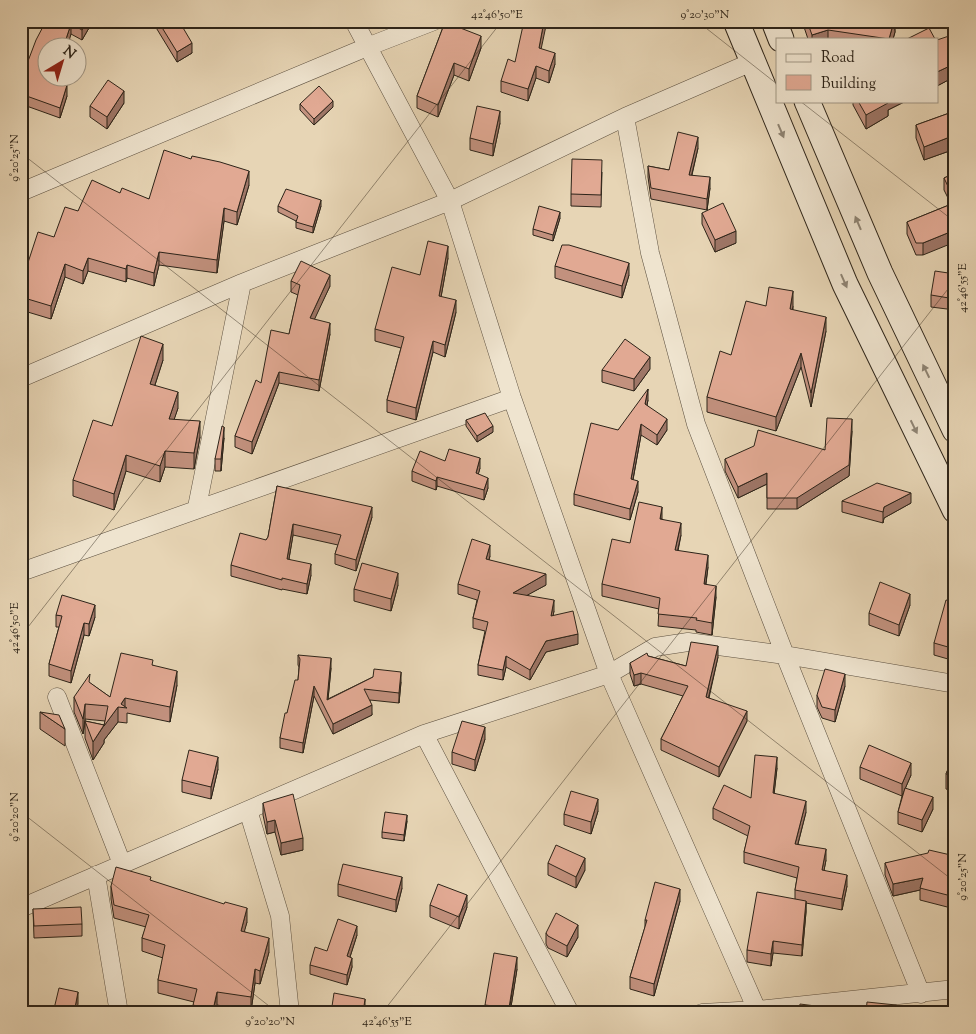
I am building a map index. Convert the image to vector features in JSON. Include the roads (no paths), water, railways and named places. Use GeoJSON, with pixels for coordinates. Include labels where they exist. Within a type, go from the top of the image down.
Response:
{"type":"FeatureCollection","features":[{"type":"Feature","properties":{"kind":"main road"},"geometry":{"type":"LineString","coordinates":[[736,21],[846,284],[955,510]]}},
{"type":"Feature","properties":{"kind":"main road"},"geometry":{"type":"LineString","coordinates":[[774,21],[781,38]]}},
{"type":"Feature","properties":{"kind":"main road"},"geometry":{"type":"LineString","coordinates":[[807,102],[880,273],[955,430]]}},
{"type":"Feature","properties":{"kind":"street"},"geometry":{"type":"LineString","coordinates":[[354,21],[450,201],[512,398],[609,674],[757,1010]]}},
{"type":"Feature","properties":{"kind":"street"},"geometry":{"type":"LineString","coordinates":[[21,192],[367,47],[434,21]]}},
{"type":"Feature","properties":{"kind":"street"},"geometry":{"type":"LineString","coordinates":[[21,378],[242,283],[450,201],[625,118],[752,62]]}},
{"type":"Feature","properties":{"kind":"street"},"geometry":{"type":"LineString","coordinates":[[625,118],[650,253],[696,424],[785,655],[921,994]]}},
{"type":"Feature","properties":{"kind":"street"},"geometry":{"type":"LineString","coordinates":[[198,507],[242,283]]}},
{"type":"Feature","properties":{"kind":"street"},"geometry":{"type":"LineString","coordinates":[[21,572],[198,507],[512,398]]}},
{"type":"Feature","properties":{"kind":"street"},"geometry":{"type":"LineString","coordinates":[[21,908],[424,734],[609,674],[655,647],[688,642],[785,655],[955,684]]}},
{"type":"Feature","properties":{"kind":"street"},"geometry":{"type":"LineString","coordinates":[[57,697],[122,864]]}},
{"type":"Feature","properties":{"kind":"street"},"geometry":{"type":"LineString","coordinates":[[424,734],[570,1013]]}},
{"type":"Feature","properties":{"kind":"street"},"geometry":{"type":"LineString","coordinates":[[248,810],[280,916],[290,1013]]}},
{"type":"Feature","properties":{"kind":"street"},"geometry":{"type":"LineString","coordinates":[[96,875],[119,1013]]}},
{"type":"Feature","properties":{"kind":"street"},"geometry":{"type":"LineString","coordinates":[[702,1013],[757,1010],[955,989]]}}]}
